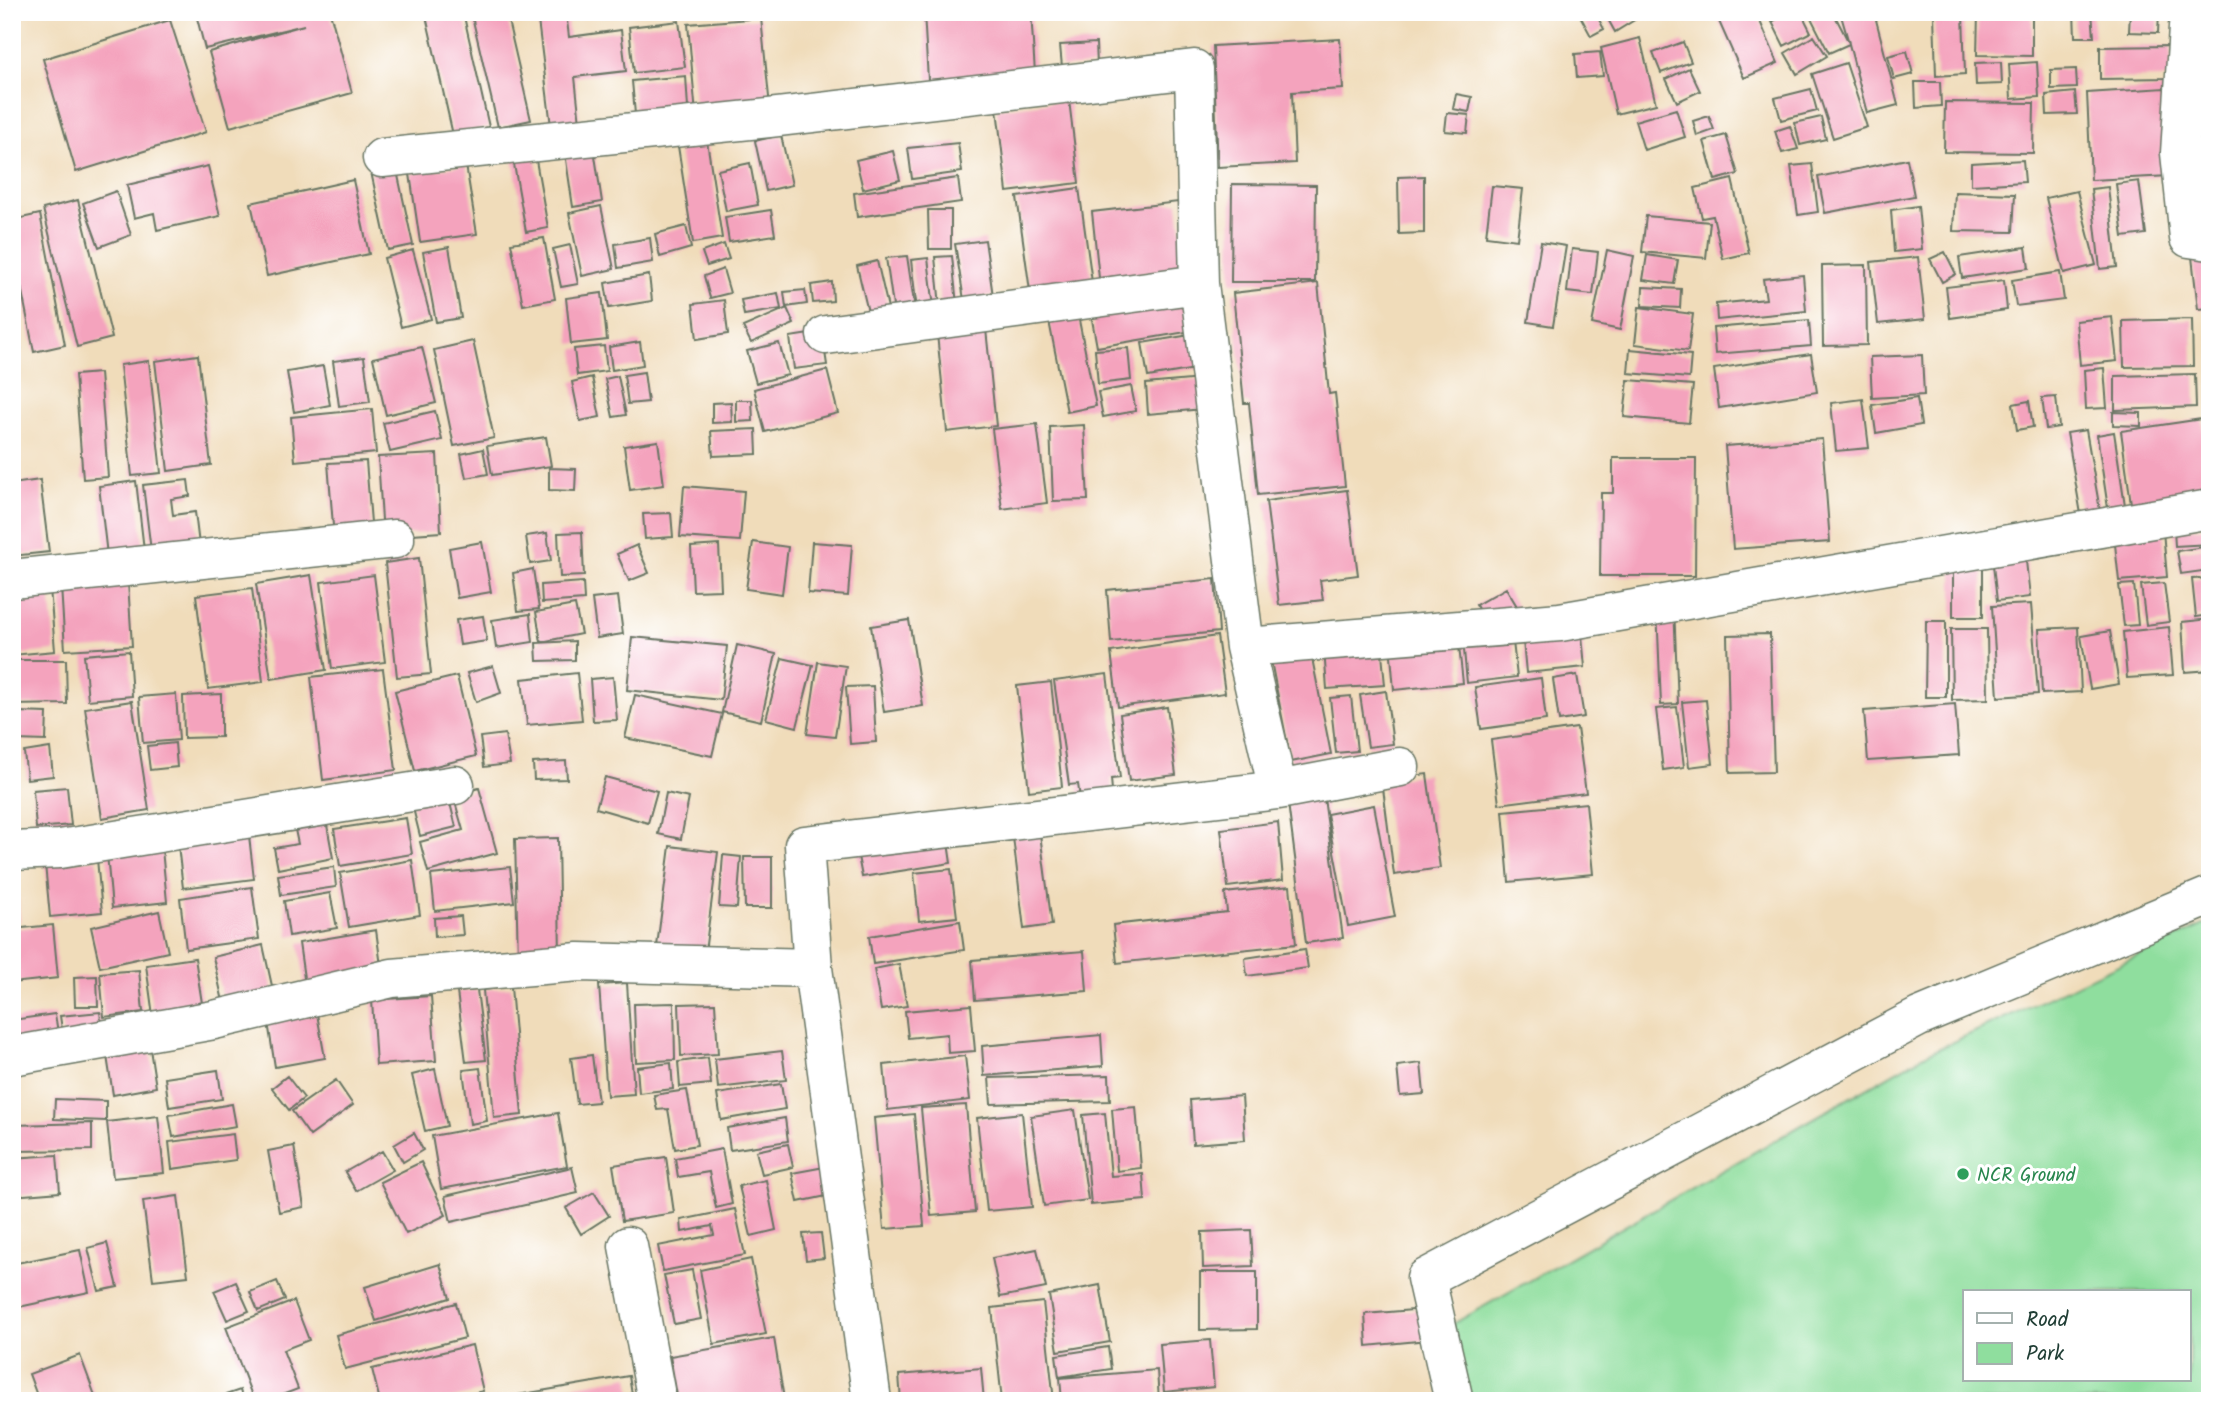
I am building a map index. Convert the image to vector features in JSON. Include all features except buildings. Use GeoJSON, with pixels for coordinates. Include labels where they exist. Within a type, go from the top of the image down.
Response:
{"type":"FeatureCollection","features":[{"type":"Feature","properties":{"kind":"street"},"geometry":{"type":"LineString","coordinates":[[2189,12],[2180,153],[2189,238],[2210,241]]}},
{"type":"Feature","properties":{"kind":"street"},"geometry":{"type":"LineString","coordinates":[[382,158],[1194,69],[1199,284],[1245,647],[1278,790]]}},
{"type":"Feature","properties":{"kind":"street"},"geometry":{"type":"LineString","coordinates":[[826,335],[1199,284]]}},
{"type":"Feature","properties":{"kind":"street"},"geometry":{"type":"LineString","coordinates":[[1245,647],[1560,622],[2210,509]]}},
{"type":"Feature","properties":{"kind":"street"},"geometry":{"type":"LineString","coordinates":[[12,579],[394,539]]}},
{"type":"Feature","properties":{"kind":"street"},"geometry":{"type":"LineString","coordinates":[[872,1401],[813,968],[804,845],[1278,790],[1400,767]]}},
{"type":"Feature","properties":{"kind":"street"},"geometry":{"type":"LineString","coordinates":[[12,851],[60,849],[455,785]]}},
{"type":"Feature","properties":{"kind":"street"},"geometry":{"type":"LineString","coordinates":[[1454,1401],[1426,1278],[1919,1017],[2210,896]]}},
{"type":"Feature","properties":{"kind":"street"},"geometry":{"type":"LineString","coordinates":[[12,1056],[214,1020],[392,978],[579,962],[813,968]]}},
{"type":"Feature","properties":{"kind":"street"},"geometry":{"type":"LineString","coordinates":[[628,1246],[657,1401]]}},
{"type":"Feature","properties":{"kind":"green space","name":"NCR Ground"},"geometry":{"type":"Polygon","coordinates":[[[2210,922],[2210,1401],[1469,1401],[1453,1324],[1923,1056],[2210,922]]]}},
{"type":"Feature","properties":{"kind":"place","name":"NCR Ground"},"geometry":{"type":"Point","coordinates":[1963,1174]}}]}
